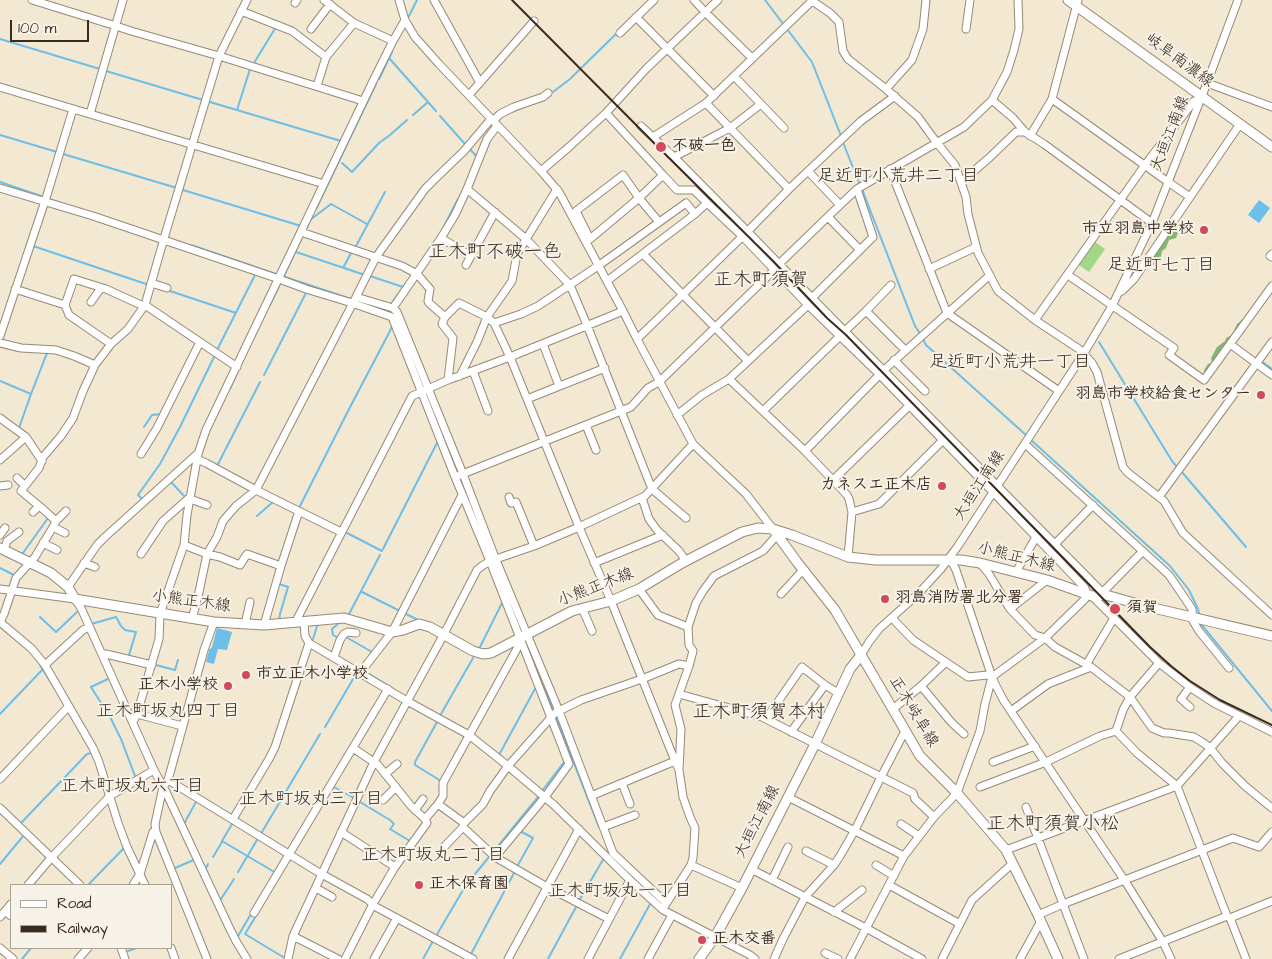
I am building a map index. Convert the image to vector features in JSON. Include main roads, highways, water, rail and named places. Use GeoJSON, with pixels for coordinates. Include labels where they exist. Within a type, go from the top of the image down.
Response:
{"type":"FeatureCollection","features":[{"type":"Feature","properties":{"kind":"main road","name":"岐阜南濃線"},"geometry":{"type":"LineString","coordinates":[[1068,0],[1077,3],[1202,98],[1272,147]]}},
{"type":"Feature","properties":{"kind":"main road","name":"小熊正木線"},"geometry":{"type":"LineString","coordinates":[[2,548],[51,573],[68,587],[75,599],[214,622],[264,625],[344,618],[392,632],[419,624],[430,627],[473,651],[483,654],[491,653],[572,611],[611,601],[639,589],[686,561],[742,532],[758,528],[792,535],[848,557],[876,560],[968,560],[1047,580],[1089,595],[1104,593],[1145,606],[1272,636]]}},
{"type":"Feature","properties":{"kind":"main road","name":"正木岐阜線"},"geometry":{"type":"LineString","coordinates":[[775,532],[835,610],[920,756],[957,793],[1006,850],[1058,959]]}},
{"type":"Feature","properties":{"kind":"main road","name":"大垣江南線"},"geometry":{"type":"LineString","coordinates":[[700,959],[742,888],[815,744],[850,669],[861,655]]}},
{"type":"Feature","properties":{"kind":"water"},"geometry":{"type":"Polygon","coordinates":[[[1259,200],[1270,208],[1259,223],[1248,215],[1259,200]]]}},
{"type":"Feature","properties":{"kind":"water"},"geometry":{"type":"Polygon","coordinates":[[[217,628],[232,632],[227,650],[218,649],[214,664],[206,662],[217,628]]]}},
{"type":"Feature","properties":{"kind":"waterway"},"geometry":{"type":"LineString","coordinates":[[409,16],[417,0]]}},
{"type":"Feature","properties":{"kind":"waterway"},"geometry":{"type":"LineString","coordinates":[[765,0],[784,25]]}},
{"type":"Feature","properties":{"kind":"waterway"},"geometry":{"type":"LineString","coordinates":[[254,63],[276,27]]}},
{"type":"Feature","properties":{"kind":"waterway"},"geometry":{"type":"LineString","coordinates":[[787,29],[812,62],[841,136]]}},
{"type":"Feature","properties":{"kind":"waterway"},"geometry":{"type":"LineString","coordinates":[[553,92],[570,79],[618,32]]}},
{"type":"Feature","properties":{"kind":"waterway"},"geometry":{"type":"LineString","coordinates":[[0,39],[100,69]]}},
{"type":"Feature","properties":{"kind":"waterway"},"geometry":{"type":"LineString","coordinates":[[379,79],[392,52]]}},
{"type":"Feature","properties":{"kind":"waterway"},"geometry":{"type":"LineString","coordinates":[[389,58],[436,111]]}},
{"type":"Feature","properties":{"kind":"waterway"},"geometry":{"type":"LineString","coordinates":[[237,110],[250,69]]}},
{"type":"Feature","properties":{"kind":"waterway"},"geometry":{"type":"LineString","coordinates":[[106,71],[203,100]]}},
{"type":"Feature","properties":{"kind":"waterway"},"geometry":{"type":"LineString","coordinates":[[316,209],[376,84]]}},
{"type":"Feature","properties":{"kind":"waterway"},"geometry":{"type":"LineString","coordinates":[[210,102],[341,141]]}},
{"type":"Feature","properties":{"kind":"waterway"},"geometry":{"type":"LineString","coordinates":[[413,115],[428,102]]}},
{"type":"Feature","properties":{"kind":"waterway"},"geometry":{"type":"LineString","coordinates":[[512,112],[526,106]]}},
{"type":"Feature","properties":{"kind":"waterway"},"geometry":{"type":"LineString","coordinates":[[440,116],[465,144]]}},
{"type":"Feature","properties":{"kind":"waterway"},"geometry":{"type":"LineString","coordinates":[[342,163],[352,172],[379,143],[407,120]]}},
{"type":"Feature","properties":{"kind":"waterway"},"geometry":{"type":"LineString","coordinates":[[0,135],[57,152]]}},
{"type":"Feature","properties":{"kind":"waterway"},"geometry":{"type":"LineString","coordinates":[[842,140],[860,185]]}},
{"type":"Feature","properties":{"kind":"waterway"},"geometry":{"type":"LineString","coordinates":[[469,148],[477,157]]}},
{"type":"Feature","properties":{"kind":"waterway"},"geometry":{"type":"LineString","coordinates":[[63,154],[177,188]]}},
{"type":"Feature","properties":{"kind":"waterway"},"geometry":{"type":"LineString","coordinates":[[0,182],[41,196]]}},
{"type":"Feature","properties":{"kind":"waterway"},"geometry":{"type":"LineString","coordinates":[[862,189],[915,326],[921,335]]}},
{"type":"Feature","properties":{"kind":"waterway"},"geometry":{"type":"LineString","coordinates":[[183,190],[301,226]]}},
{"type":"Feature","properties":{"kind":"waterway"},"geometry":{"type":"LineString","coordinates":[[356,246],[385,192]]}},
{"type":"Feature","properties":{"kind":"waterway"},"geometry":{"type":"LineString","coordinates":[[49,199],[61,203]]}},
{"type":"Feature","properties":{"kind":"waterway"},"geometry":{"type":"LineString","coordinates":[[442,230],[458,199]]}},
{"type":"Feature","properties":{"kind":"waterway"},"geometry":{"type":"LineString","coordinates":[[306,230],[310,220],[331,204],[367,224]]}},
{"type":"Feature","properties":{"kind":"waterway"},"geometry":{"type":"LineString","coordinates":[[283,278],[303,235]]}},
{"type":"Feature","properties":{"kind":"waterway"},"geometry":{"type":"LineString","coordinates":[[191,245],[276,274]]}},
{"type":"Feature","properties":{"kind":"waterway"},"geometry":{"type":"LineString","coordinates":[[33,246],[146,284]]}},
{"type":"Feature","properties":{"kind":"waterway"},"geometry":{"type":"LineString","coordinates":[[296,252],[365,275]]}},
{"type":"Feature","properties":{"kind":"waterway"},"geometry":{"type":"LineString","coordinates":[[343,268],[351,253]]}},
{"type":"Feature","properties":{"kind":"waterway"},"geometry":{"type":"LineString","coordinates":[[217,350],[255,275]]}},
{"type":"Feature","properties":{"kind":"waterway"},"geometry":{"type":"LineString","coordinates":[[370,276],[403,287]]}},
{"type":"Feature","properties":{"kind":"waterway"},"geometry":{"type":"LineString","coordinates":[[285,277],[351,299]]}},
{"type":"Feature","properties":{"kind":"waterway"},"geometry":{"type":"LineString","coordinates":[[270,305],[281,282]]}},
{"type":"Feature","properties":{"kind":"waterway"},"geometry":{"type":"LineString","coordinates":[[391,304],[406,283]]}},
{"type":"Feature","properties":{"kind":"waterway"},"geometry":{"type":"LineString","coordinates":[[167,290],[236,313]]}},
{"type":"Feature","properties":{"kind":"waterway"},"geometry":{"type":"LineString","coordinates":[[264,375],[307,291]]}},
{"type":"Feature","properties":{"kind":"waterway"},"geometry":{"type":"LineString","coordinates":[[359,302],[392,314]]}},
{"type":"Feature","properties":{"kind":"waterway"},"geometry":{"type":"LineString","coordinates":[[299,508],[392,326]]}},
{"type":"Feature","properties":{"kind":"waterway"},"geometry":{"type":"LineString","coordinates":[[923,339],[926,345],[1027,436]]}},
{"type":"Feature","properties":{"kind":"waterway"},"geometry":{"type":"LineString","coordinates":[[1099,342],[1178,468]]}},
{"type":"Feature","properties":{"kind":"waterway"},"geometry":{"type":"LineString","coordinates":[[0,381],[31,394],[47,353]]}},
{"type":"Feature","properties":{"kind":"waterway"},"geometry":{"type":"LineString","coordinates":[[143,500],[138,495],[160,464],[215,355]]}},
{"type":"Feature","properties":{"kind":"waterway"},"geometry":{"type":"LineString","coordinates":[[412,359],[423,385]]}},
{"type":"Feature","properties":{"kind":"waterway"},"geometry":{"type":"LineString","coordinates":[[1261,361],[1272,369]]}},
{"type":"Feature","properties":{"kind":"waterway"},"geometry":{"type":"LineString","coordinates":[[230,389],[239,368]]}},
{"type":"Feature","properties":{"kind":"waterway"},"geometry":{"type":"LineString","coordinates":[[217,466],[260,382]]}},
{"type":"Feature","properties":{"kind":"waterway"},"geometry":{"type":"LineString","coordinates":[[426,392],[457,471]]}},
{"type":"Feature","properties":{"kind":"waterway"},"geometry":{"type":"LineString","coordinates":[[19,428],[31,394]]}},
{"type":"Feature","properties":{"kind":"waterway"},"geometry":{"type":"LineString","coordinates":[[144,427],[152,415],[162,414]]}},
{"type":"Feature","properties":{"kind":"waterway"},"geometry":{"type":"LineString","coordinates":[[1031,440],[1170,566],[1189,590],[1200,617]]}},
{"type":"Feature","properties":{"kind":"waterway"},"geometry":{"type":"LineString","coordinates":[[383,549],[437,443]]}},
{"type":"Feature","properties":{"kind":"waterway"},"geometry":{"type":"LineString","coordinates":[[1181,471],[1246,547]]}},
{"type":"Feature","properties":{"kind":"waterway"},"geometry":{"type":"LineString","coordinates":[[461,479],[479,526]]}},
{"type":"Feature","properties":{"kind":"waterway"},"geometry":{"type":"LineString","coordinates":[[171,482],[186,498]]}},
{"type":"Feature","properties":{"kind":"waterway"},"geometry":{"type":"LineString","coordinates":[[257,516],[274,501]]}},
{"type":"Feature","properties":{"kind":"waterway"},"geometry":{"type":"LineString","coordinates":[[23,553],[48,518]]}},
{"type":"Feature","properties":{"kind":"waterway"},"geometry":{"type":"LineString","coordinates":[[347,533],[382,551]]}},
{"type":"Feature","properties":{"kind":"waterway"},"geometry":{"type":"LineString","coordinates":[[348,616],[380,555]]}},
{"type":"Feature","properties":{"kind":"waterway"},"geometry":{"type":"LineString","coordinates":[[0,568],[14,575]]}},
{"type":"Feature","properties":{"kind":"waterway"},"geometry":{"type":"LineString","coordinates":[[279,584],[288,587],[279,621]]}},
{"type":"Feature","properties":{"kind":"waterway"},"geometry":{"type":"LineString","coordinates":[[362,592],[400,611]]}},
{"type":"Feature","properties":{"kind":"waterway"},"geometry":{"type":"LineString","coordinates":[[509,599],[522,632]]}},
{"type":"Feature","properties":{"kind":"waterway"},"geometry":{"type":"LineString","coordinates":[[477,649],[479,649],[503,601]]}},
{"type":"Feature","properties":{"kind":"waterway"},"geometry":{"type":"LineString","coordinates":[[40,617],[56,632],[77,612]]}},
{"type":"Feature","properties":{"kind":"waterway"},"geometry":{"type":"LineString","coordinates":[[404,613],[418,620]]}},
{"type":"Feature","properties":{"kind":"waterway"},"geometry":{"type":"LineString","coordinates":[[91,624],[116,617],[125,630],[136,632],[129,655]]}},
{"type":"Feature","properties":{"kind":"waterway"},"geometry":{"type":"LineString","coordinates":[[338,638],[333,635],[332,629],[340,622]]}},
{"type":"Feature","properties":{"kind":"waterway"},"geometry":{"type":"LineString","coordinates":[[1201,624],[1272,711]]}},
{"type":"Feature","properties":{"kind":"waterway"},"geometry":{"type":"LineString","coordinates":[[313,639],[317,626]]}},
{"type":"Feature","properties":{"kind":"waterway"},"geometry":{"type":"LineString","coordinates":[[346,637],[372,652],[371,654]]}},
{"type":"Feature","properties":{"kind":"waterway"},"geometry":{"type":"LineString","coordinates":[[525,641],[553,709]]}},
{"type":"Feature","properties":{"kind":"waterway"},"geometry":{"type":"LineString","coordinates":[[441,714],[473,658]]}},
{"type":"Feature","properties":{"kind":"waterway"},"geometry":{"type":"LineString","coordinates":[[156,665],[175,670],[178,660]]}},
{"type":"Feature","properties":{"kind":"waterway"},"geometry":{"type":"LineString","coordinates":[[40,665],[55,689]]}},
{"type":"Feature","properties":{"kind":"waterway"},"geometry":{"type":"LineString","coordinates":[[0,714],[43,669]]}},
{"type":"Feature","properties":{"kind":"waterway"},"geometry":{"type":"LineString","coordinates":[[366,672],[392,688]]}},
{"type":"Feature","properties":{"kind":"waterway"},"geometry":{"type":"LineString","coordinates":[[325,727],[356,674]]}},
{"type":"Feature","properties":{"kind":"waterway"},"geometry":{"type":"LineString","coordinates":[[108,679],[91,687],[121,739],[135,776]]}},
{"type":"Feature","properties":{"kind":"waterway"},"geometry":{"type":"LineString","coordinates":[[499,755],[536,687]]}},
{"type":"Feature","properties":{"kind":"waterway"},"geometry":{"type":"LineString","coordinates":[[556,718],[570,752]]}},
{"type":"Feature","properties":{"kind":"waterway"},"geometry":{"type":"LineString","coordinates":[[437,722],[415,765],[441,781]]}},
{"type":"Feature","properties":{"kind":"waterway"},"geometry":{"type":"LineString","coordinates":[[262,832],[320,734]]}},
{"type":"Feature","properties":{"kind":"waterway"},"geometry":{"type":"LineString","coordinates":[[22,822],[87,754],[92,753]]}},
{"type":"Feature","properties":{"kind":"waterway"},"geometry":{"type":"LineString","coordinates":[[570,753],[599,827]]}},
{"type":"Feature","properties":{"kind":"waterway"},"geometry":{"type":"LineString","coordinates":[[541,791],[564,762]]}},
{"type":"Feature","properties":{"kind":"waterway"},"geometry":{"type":"LineString","coordinates":[[334,787],[352,797]]}},
{"type":"Feature","properties":{"kind":"waterway"},"geometry":{"type":"LineString","coordinates":[[494,851],[538,797]]}},
{"type":"Feature","properties":{"kind":"waterway"},"geometry":{"type":"LineString","coordinates":[[185,823],[196,802]]}},
{"type":"Feature","properties":{"kind":"waterway"},"geometry":{"type":"LineString","coordinates":[[360,802],[390,820],[394,824],[390,829],[410,841]]}},
{"type":"Feature","properties":{"kind":"waterway"},"geometry":{"type":"LineString","coordinates":[[232,824],[222,841],[276,873]]}},
{"type":"Feature","properties":{"kind":"waterway"},"geometry":{"type":"LineString","coordinates":[[518,865],[533,838],[521,830]]}},
{"type":"Feature","properties":{"kind":"waterway"},"geometry":{"type":"LineString","coordinates":[[0,864],[24,835]]}},
{"type":"Feature","properties":{"kind":"waterway"},"geometry":{"type":"LineString","coordinates":[[238,872],[257,840]]}},
{"type":"Feature","properties":{"kind":"waterway"},"geometry":{"type":"LineString","coordinates":[[213,857],[222,842]]}},
{"type":"Feature","properties":{"kind":"waterway"},"geometry":{"type":"LineString","coordinates":[[89,884],[124,848]]}},
{"type":"Feature","properties":{"kind":"waterway"},"geometry":{"type":"LineString","coordinates":[[436,936],[466,885],[489,857]]}},
{"type":"Feature","properties":{"kind":"waterway"},"geometry":{"type":"LineString","coordinates":[[580,899],[604,858]]}},
{"type":"Feature","properties":{"kind":"waterway"},"geometry":{"type":"LineString","coordinates":[[175,868],[196,859]]}},
{"type":"Feature","properties":{"kind":"waterway"},"geometry":{"type":"LineString","coordinates":[[206,868],[208,864]]}},
{"type":"Feature","properties":{"kind":"waterway"},"geometry":{"type":"LineString","coordinates":[[628,872],[651,895]]}},
{"type":"Feature","properties":{"kind":"waterway"},"geometry":{"type":"LineString","coordinates":[[471,954],[514,873]]}},
{"type":"Feature","properties":{"kind":"waterway"},"geometry":{"type":"LineString","coordinates":[[221,899],[234,879]]}},
{"type":"Feature","properties":{"kind":"waterway"},"geometry":{"type":"LineString","coordinates":[[620,959],[650,904]]}},
{"type":"Feature","properties":{"kind":"waterway"},"geometry":{"type":"LineString","coordinates":[[548,959],[576,907]]}},
{"type":"Feature","properties":{"kind":"waterway"},"geometry":{"type":"LineString","coordinates":[[238,936],[251,914]]}},
{"type":"Feature","properties":{"kind":"waterway"},"geometry":{"type":"LineString","coordinates":[[256,916],[245,934],[283,957]]}},
{"type":"Feature","properties":{"kind":"waterway"},"geometry":{"type":"LineString","coordinates":[[423,959],[433,941]]}},
{"type":"Feature","properties":{"kind":"waterway"},"geometry":{"type":"LineString","coordinates":[[22,959],[30,949]]}},
{"type":"Feature","properties":{"kind":"waterway"},"geometry":{"type":"LineString","coordinates":[[128,951],[134,949]]}},
{"type":"Feature","properties":{"kind":"railway"},"geometry":{"type":"LineString","coordinates":[[512,0],[846,335],[1150,647],[1190,681],[1220,700],[1272,725]]}},
{"type":"Feature","properties":{"kind":"place","name":"不破一色"},"geometry":{"type":"Point","coordinates":[661,147]}},
{"type":"Feature","properties":{"kind":"place","name":"市立羽島中学校"},"geometry":{"type":"Point","coordinates":[1204,230]}},
{"type":"Feature","properties":{"kind":"place","name":"羽島市学校給食センター"},"geometry":{"type":"Point","coordinates":[1261,395]}},
{"type":"Feature","properties":{"kind":"place","name":"カネスエ正木店"},"geometry":{"type":"Point","coordinates":[942,486]}},
{"type":"Feature","properties":{"kind":"place","name":"羽島消防署北分署"},"geometry":{"type":"Point","coordinates":[885,599]}},
{"type":"Feature","properties":{"kind":"place","name":"須賀"},"geometry":{"type":"Point","coordinates":[1115,609]}},
{"type":"Feature","properties":{"kind":"place","name":"市立正木小学校"},"geometry":{"type":"Point","coordinates":[246,675]}},
{"type":"Feature","properties":{"kind":"place","name":"正木小学校"},"geometry":{"type":"Point","coordinates":[228,686]}},
{"type":"Feature","properties":{"kind":"place","name":"正木保育園"},"geometry":{"type":"Point","coordinates":[419,885]}},
{"type":"Feature","properties":{"kind":"place","name":"正木交番"},"geometry":{"type":"Point","coordinates":[702,940]}},
{"type":"Feature","properties":{"kind":"district","name":"足近町小荒井二丁目"},"geometry":{"type":"Point","coordinates":[898,177]}},
{"type":"Feature","properties":{"kind":"district","name":"正木町不破一色"},"geometry":{"type":"Point","coordinates":[495,253]}},
{"type":"Feature","properties":{"kind":"district","name":"足近町七丁目"},"geometry":{"type":"Point","coordinates":[1161,266]}},
{"type":"Feature","properties":{"kind":"district","name":"正木町須賀"},"geometry":{"type":"Point","coordinates":[761,281]}},
{"type":"Feature","properties":{"kind":"district","name":"足近町小荒井一丁目"},"geometry":{"type":"Point","coordinates":[1010,363]}},
{"type":"Feature","properties":{"kind":"district","name":"正木町坂丸四丁目"},"geometry":{"type":"Point","coordinates":[168,712]}},
{"type":"Feature","properties":{"kind":"district","name":"正木町須賀本村"},"geometry":{"type":"Point","coordinates":[759,713]}},
{"type":"Feature","properties":{"kind":"district","name":"正木町坂丸六丁目"},"geometry":{"type":"Point","coordinates":[132,787]}},
{"type":"Feature","properties":{"kind":"district","name":"正木町坂丸三丁目"},"geometry":{"type":"Point","coordinates":[311,800]}},
{"type":"Feature","properties":{"kind":"district","name":"正木町須賀小松"},"geometry":{"type":"Point","coordinates":[1053,825]}},
{"type":"Feature","properties":{"kind":"district","name":"正木町坂丸二丁目"},"geometry":{"type":"Point","coordinates":[433,856]}},
{"type":"Feature","properties":{"kind":"district","name":"正木町坂丸一丁目"},"geometry":{"type":"Point","coordinates":[620,892]}}]}
